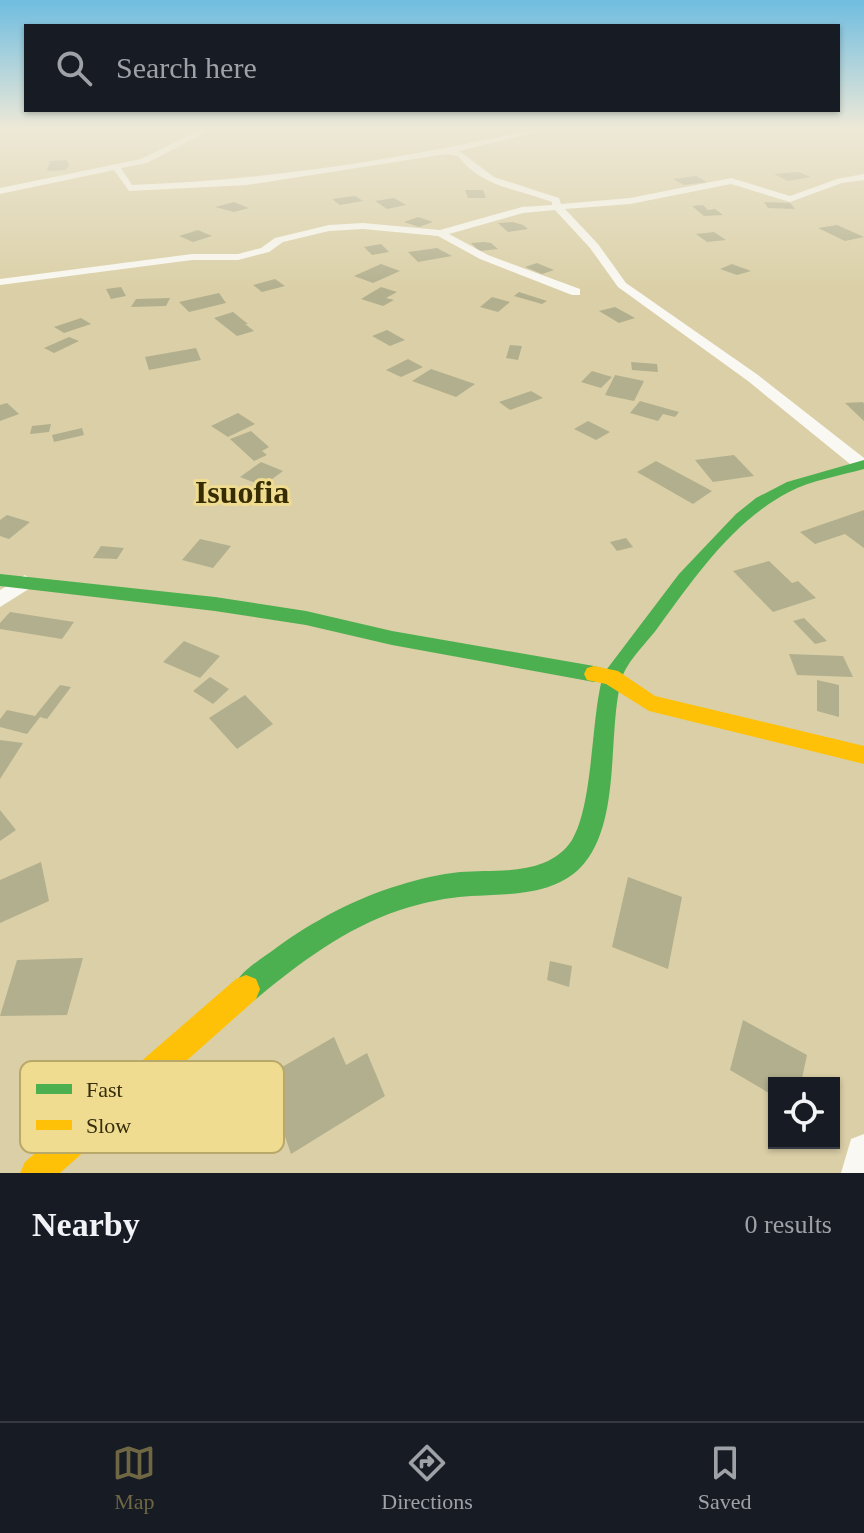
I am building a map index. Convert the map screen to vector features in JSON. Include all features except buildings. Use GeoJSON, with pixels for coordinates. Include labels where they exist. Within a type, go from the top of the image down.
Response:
{"type":"FeatureCollection","features":[{"type":"Feature","properties":{"kind":"street"},"geometry":{"type":"LineString","coordinates":[[0,191],[42,183]]}},
{"type":"Feature","properties":{"kind":"street"},"geometry":{"type":"LineString","coordinates":[[126,183],[129,188],[229,183]]}},
{"type":"Feature","properties":{"kind":"street"},"geometry":{"type":"LineString","coordinates":[[505,183],[556,200],[557,206],[594,246],[622,285],[753,378],[863,464]]}},
{"type":"Feature","properties":{"kind":"street"},"geometry":{"type":"LineString","coordinates":[[0,282],[192,257],[238,257],[265,250],[279,240],[329,228],[363,226],[440,233],[504,214],[557,206],[630,201],[722,183]]}},
{"type":"Feature","properties":{"kind":"street"},"geometry":{"type":"LineString","coordinates":[[737,183],[790,199],[835,183]]}},
{"type":"Feature","properties":{"kind":"street"},"geometry":{"type":"LineString","coordinates":[[440,233],[484,257],[576,292]]}},
{"type":"Feature","properties":{"kind":"street"},"geometry":{"type":"LineString","coordinates":[[164,1061],[274,964],[334,926],[396,899],[440,888],[510,884],[543,878],[573,859],[591,828],[611,677],[700,559],[754,508],[783,489],[863,464]]}},
{"type":"Feature","properties":{"kind":"street"},"geometry":{"type":"LineString","coordinates":[[0,580],[215,604],[306,618],[392,638],[611,677],[649,703],[864,755]]}},
{"type":"Feature","properties":{"kind":"street"},"geometry":{"type":"LineString","coordinates":[[0,600],[25,582]]}},
{"type":"Feature","properties":{"kind":"street"},"geometry":{"type":"LineString","coordinates":[[859,1173],[864,1152]]}},
{"type":"Feature","properties":{"kind":"street"},"geometry":{"type":"LineString","coordinates":[[36,1173],[59,1153]]}},
{"type":"Feature","properties":{"kind":"traffic: fast"},"geometry":{"type":"LineString","coordinates":[[246,989],[317,936],[370,909],[426,890],[529,880],[570,861],[581,847],[589,828],[599,777],[607,700],[611,681],[622,660],[685,578],[742,517],[783,489],[864,464]]}},
{"type":"Feature","properties":{"kind":"traffic: fast"},"geometry":{"type":"LineString","coordinates":[[0,580],[215,604],[306,618],[392,638],[594,674]]}},
{"type":"Feature","properties":{"kind":"traffic: slow"},"geometry":{"type":"LineString","coordinates":[[594,674],[611,677],[649,703],[864,755]]}},
{"type":"Feature","properties":{"kind":"traffic: slow"},"geometry":{"type":"LineString","coordinates":[[164,1061],[246,989]]}},
{"type":"Feature","properties":{"kind":"traffic: slow"},"geometry":{"type":"LineString","coordinates":[[36,1173],[59,1153]]}},
{"type":"Feature","properties":{"kind":"district","name":"Isuofia"},"geometry":{"type":"Point","coordinates":[242,492]}}]}
